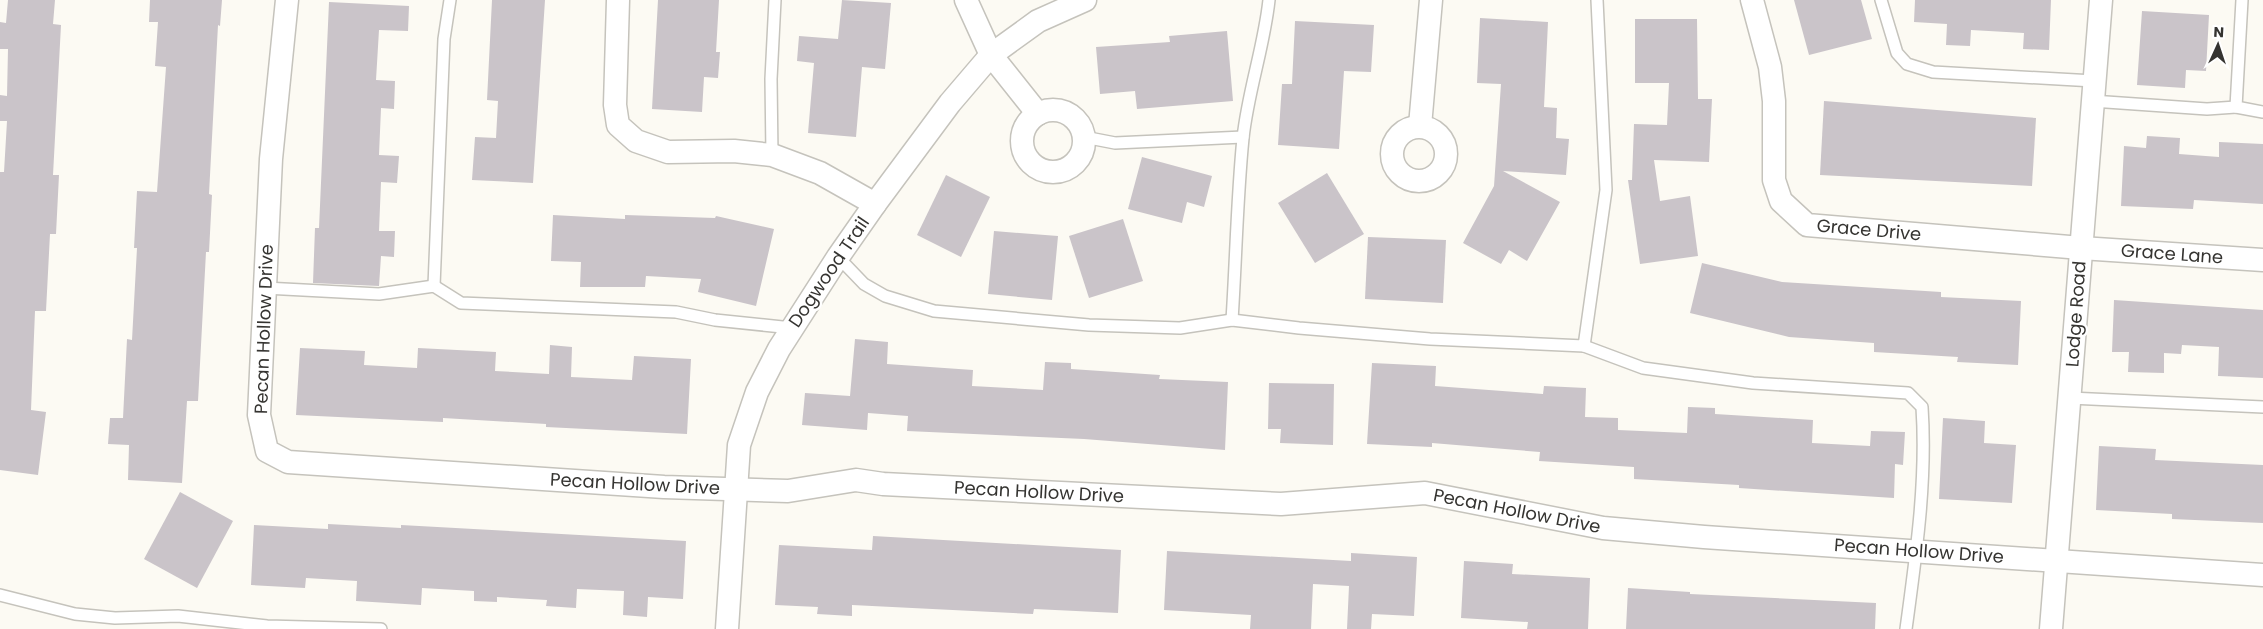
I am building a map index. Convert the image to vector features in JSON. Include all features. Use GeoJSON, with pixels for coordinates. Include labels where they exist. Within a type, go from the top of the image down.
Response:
{"type":"FeatureCollection","features":[{"type":"Feature","properties":{"kind":"street","name":"Pecan Hollow Drive"},"geometry":{"type":"LineString","coordinates":[[287,0],[271,158],[259,415],[267,451],[288,462],[664,487],[788,491],[856,480],[883,484],[1281,504],[1425,493],[1603,528],[1704,537],[2263,575]]}},
{"type":"Feature","properties":{"kind":"street"},"geometry":{"type":"LineString","coordinates":[[618,0],[615,105],[618,125],[636,141],[668,152],[734,151],[772,155],[820,173],[876,204]]}},
{"type":"Feature","properties":{"kind":"street"},"geometry":{"type":"LineString","coordinates":[[966,0],[991,55],[1038,114]]}},
{"type":"Feature","properties":{"kind":"street","name":"Dogwood Trail"},"geometry":{"type":"LineString","coordinates":[[727,629],[739,445],[754,400],[792,328],[838,257],[876,204],[950,103],[991,55],[1038,21],[1085,0]]}},
{"type":"Feature","properties":{"kind":"street"},"geometry":{"type":"LineString","coordinates":[[1420,126],[1431,0]]}},
{"type":"Feature","properties":{"kind":"street","name":"Grace Drive"},"geometry":{"type":"LineString","coordinates":[[1752,0],[1770,67],[1774,102],[1774,180],[1781,201],[1807,225],[2081,248]]}},
{"type":"Feature","properties":{"kind":"street","name":"Lodge Road"},"geometry":{"type":"LineString","coordinates":[[2051,629],[2058,560],[2101,0]]}},
{"type":"Feature","properties":{"kind":"street"},"geometry":{"type":"LineString","coordinates":[[1048,110],[1058,110],[1076,119],[1081,127],[1084,137],[1080,156],[1065,170],[1045,170],[1036,166],[1028,159],[1022,139],[1030,120],[1038,114],[1048,110]]}},
{"type":"Feature","properties":{"kind":"street","name":"Grace Lane"},"geometry":{"type":"LineString","coordinates":[[2081,248],[2263,260]]}},
{"type":"Feature","properties":{"kind":"lane"},"geometry":{"type":"LineString","coordinates":[[434,286],[444,39],[450,0]]}},
{"type":"Feature","properties":{"kind":"lane"},"geometry":{"type":"LineString","coordinates":[[772,155],[771,79],[775,0]]}},
{"type":"Feature","properties":{"kind":"lane"},"geometry":{"type":"LineString","coordinates":[[1232,320],[1243,137],[1253,80],[1267,25],[1269,0]]}},
{"type":"Feature","properties":{"kind":"lane"},"geometry":{"type":"LineString","coordinates":[[1584,346],[1606,190],[1596,0]]}},
{"type":"Feature","properties":{"kind":"lane"},"geometry":{"type":"LineString","coordinates":[[1881,0],[1897,53],[1907,64],[1932,72],[2093,91],[2208,109],[2236,107],[2263,112]]}},
{"type":"Feature","properties":{"kind":"lane"},"geometry":{"type":"LineString","coordinates":[[2236,107],[2242,0]]}},
{"type":"Feature","properties":{"kind":"lane"},"geometry":{"type":"LineString","coordinates":[[1084,137],[1115,143],[1243,137]]}},
{"type":"Feature","properties":{"kind":"lane"},"geometry":{"type":"LineString","coordinates":[[838,257],[864,284],[884,296],[934,311],[1008,319],[1144,327],[1180,328],[1232,320],[1299,328],[1430,339],[1584,346],[1643,368],[1753,383],[1908,393],[1922,407],[1925,451],[1916,551],[1906,629]]}},
{"type":"Feature","properties":{"kind":"lane"},"geometry":{"type":"LineString","coordinates":[[265,288],[380,294],[434,286],[461,303],[676,312],[725,321],[792,328]]}},
{"type":"Feature","properties":{"kind":"lane"},"geometry":{"type":"LineString","coordinates":[[2070,398],[2263,407]]}},
{"type":"Feature","properties":{"kind":"lane"},"geometry":{"type":"LineString","coordinates":[[0,595],[75,614],[115,618],[178,616],[267,626],[381,629]]}},
{"type":"Feature","properties":{"kind":"building"},"geometry":{"type":"Polygon","coordinates":[[[8,0],[55,0],[53,24],[61,25],[53,175],[59,175],[56,234],[50,234],[46,311],[35,311],[31,410],[46,412],[38,475],[0,470],[0,172],[4,172],[7,121],[0,121],[0,95],[7,96],[8,49],[0,49],[0,22],[6,23],[8,0]]]}},
{"type":"Feature","properties":{"kind":"building"},"geometry":{"type":"Polygon","coordinates":[[[150,0],[222,0],[220,26],[218,25],[209,194],[212,195],[209,252],[206,252],[198,401],[187,401],[182,483],[128,480],[129,445],[108,444],[110,418],[123,418],[127,339],[132,340],[137,248],[134,248],[137,191],[157,192],[166,67],[155,66],[158,22],[149,22],[150,0]]]}},
{"type":"Feature","properties":{"kind":"building"},"geometry":{"type":"Polygon","coordinates":[[[492,0],[545,0],[533,183],[472,180],[475,137],[496,138],[498,101],[487,100],[492,0]]]}},
{"type":"Feature","properties":{"kind":"building"},"geometry":{"type":"Polygon","coordinates":[[[658,0],[719,0],[716,52],[720,52],[718,78],[704,77],[702,112],[652,109],[658,0]]]}},
{"type":"Feature","properties":{"kind":"building"},"geometry":{"type":"Polygon","coordinates":[[[842,0],[891,3],[885,69],[862,67],[856,137],[808,133],[814,63],[797,61],[799,36],[838,39],[842,0]]]}},
{"type":"Feature","properties":{"kind":"building"},"geometry":{"type":"Polygon","coordinates":[[[1794,0],[1861,0],[1872,39],[1809,55],[1794,0]]]}},
{"type":"Feature","properties":{"kind":"building"},"geometry":{"type":"Polygon","coordinates":[[[1915,0],[2051,0],[2049,50],[2023,49],[2024,33],[1971,30],[1970,46],[1946,45],[1947,24],[1914,22],[1915,0]]]}},
{"type":"Feature","properties":{"kind":"building"},"geometry":{"type":"Polygon","coordinates":[[[329,2],[409,6],[408,31],[379,30],[376,80],[395,81],[394,109],[381,108],[379,155],[399,156],[397,183],[381,182],[379,231],[395,231],[394,257],[381,256],[379,286],[313,283],[315,228],[319,228],[329,2]]]}},
{"type":"Feature","properties":{"kind":"building"},"geometry":{"type":"Polygon","coordinates":[[[2142,11],[2209,15],[2206,71],[2186,70],[2185,88],[2137,85],[2142,11]]]}},
{"type":"Feature","properties":{"kind":"building"},"geometry":{"type":"Polygon","coordinates":[[[1480,18],[1548,22],[1544,107],[1557,108],[1556,138],[1569,139],[1566,175],[1503,171],[1560,202],[1527,261],[1509,250],[1501,264],[1463,243],[1494,186],[1501,84],[1477,83],[1480,18]]]}},
{"type":"Feature","properties":{"kind":"building"},"geometry":{"type":"Polygon","coordinates":[[[1635,19],[1697,19],[1698,99],[1712,99],[1709,162],[1654,160],[1660,201],[1690,196],[1698,256],[1640,264],[1628,180],[1632,180],[1634,124],[1667,125],[1669,83],[1635,83],[1635,19]]]}},
{"type":"Feature","properties":{"kind":"building"},"geometry":{"type":"Polygon","coordinates":[[[1295,21],[1374,25],[1371,72],[1344,71],[1339,149],[1278,145],[1282,84],[1292,84],[1295,21]]]}},
{"type":"Feature","properties":{"kind":"building"},"geometry":{"type":"Polygon","coordinates":[[[1227,31],[1233,101],[1137,109],[1135,91],[1100,94],[1096,47],[1170,42],[1169,36],[1227,31]]]}},
{"type":"Feature","properties":{"kind":"building"},"geometry":{"type":"Polygon","coordinates":[[[1824,101],[2036,118],[2032,186],[1820,175],[1824,101]]]}},
{"type":"Feature","properties":{"kind":"building"},"geometry":{"type":"Polygon","coordinates":[[[2147,136],[2180,138],[2179,154],[2219,157],[2219,142],[2263,144],[2263,204],[2194,200],[2193,209],[2121,206],[2124,146],[2146,148],[2147,136]]]}},
{"type":"Feature","properties":{"kind":"building"},"geometry":{"type":"Polygon","coordinates":[[[1142,157],[1212,176],[1204,207],[1187,202],[1182,223],[1128,209],[1142,157]]]}},
{"type":"Feature","properties":{"kind":"building"},"geometry":{"type":"Polygon","coordinates":[[[1327,173],[1364,234],[1315,263],[1278,203],[1327,173]]]}},
{"type":"Feature","properties":{"kind":"building"},"geometry":{"type":"Polygon","coordinates":[[[946,175],[990,197],[961,257],[917,235],[946,175]]]}},
{"type":"Feature","properties":{"kind":"building"},"geometry":{"type":"Polygon","coordinates":[[[553,215],[625,219],[625,215],[715,218],[716,216],[774,229],[756,306],[698,292],[701,279],[646,276],[645,287],[580,287],[581,262],[551,261],[553,215]]]}},
{"type":"Feature","properties":{"kind":"building"},"geometry":{"type":"Polygon","coordinates":[[[1123,219],[1143,281],[1089,298],[1069,236],[1123,219]]]}},
{"type":"Feature","properties":{"kind":"building"},"geometry":{"type":"Polygon","coordinates":[[[994,231],[1058,236],[1052,300],[988,294],[994,231]]]}},
{"type":"Feature","properties":{"kind":"building"},"geometry":{"type":"Polygon","coordinates":[[[1368,237],[1446,240],[1443,303],[1365,299],[1368,237]]]}},
{"type":"Feature","properties":{"kind":"building"},"geometry":{"type":"Polygon","coordinates":[[[1702,263],[1782,282],[1941,292],[1941,297],[2021,301],[2018,365],[1957,362],[1958,357],[1874,352],[1874,343],[1789,337],[1690,313],[1702,263]]]}},
{"type":"Feature","properties":{"kind":"building"},"geometry":{"type":"Polygon","coordinates":[[[2114,300],[2263,310],[2263,378],[2218,376],[2219,347],[2182,345],[2181,354],[2164,353],[2164,373],[2128,372],[2129,352],[2112,352],[2114,300]]]}},
{"type":"Feature","properties":{"kind":"building"},"geometry":{"type":"Polygon","coordinates":[[[855,339],[888,342],[887,364],[973,370],[972,386],[1043,390],[1045,362],[1071,363],[1071,369],[1160,375],[1159,379],[1228,382],[1225,450],[1084,439],[907,431],[908,416],[868,413],[867,430],[802,425],[805,393],[850,396],[855,339]]]}},
{"type":"Feature","properties":{"kind":"building"},"geometry":{"type":"Polygon","coordinates":[[[550,345],[572,347],[571,377],[632,380],[634,356],[691,359],[687,434],[546,427],[546,424],[443,418],[443,422],[296,415],[300,348],[365,351],[364,365],[417,368],[418,348],[496,352],[495,371],[549,374],[550,345]]]}},
{"type":"Feature","properties":{"kind":"building"},"geometry":{"type":"Polygon","coordinates":[[[1372,363],[1436,366],[1435,386],[1543,394],[1544,386],[1586,388],[1585,417],[1618,418],[1618,430],[1687,433],[1688,407],[1715,408],[1715,414],[1813,420],[1812,443],[1870,446],[1871,431],[1905,432],[1903,465],[1895,464],[1894,498],[1739,488],[1739,485],[1634,479],[1634,467],[1539,461],[1540,452],[1432,443],[1432,447],[1367,444],[1372,363]]]}},
{"type":"Feature","properties":{"kind":"building"},"geometry":{"type":"Polygon","coordinates":[[[1269,383],[1334,384],[1333,445],[1280,443],[1281,429],[1268,429],[1269,383]]]}},
{"type":"Feature","properties":{"kind":"building"},"geometry":{"type":"Polygon","coordinates":[[[1943,418],[1985,421],[1984,443],[2016,445],[2012,503],[1939,499],[1943,418]]]}},
{"type":"Feature","properties":{"kind":"building"},"geometry":{"type":"Polygon","coordinates":[[[2099,446],[2156,449],[2155,460],[2263,465],[2263,523],[2172,519],[2172,514],[2096,510],[2099,446]]]}},
{"type":"Feature","properties":{"kind":"building"},"geometry":{"type":"Polygon","coordinates":[[[180,492],[233,521],[197,588],[144,559],[180,492]]]}},
{"type":"Feature","properties":{"kind":"building"},"geometry":{"type":"Polygon","coordinates":[[[328,524],[401,528],[401,525],[686,541],[683,599],[648,597],[647,617],[623,615],[624,591],[577,589],[576,608],[546,606],[547,600],[497,597],[497,602],[474,601],[474,591],[422,588],[421,605],[356,601],[357,581],[306,578],[305,588],[251,585],[254,525],[328,529],[328,524]]]}},
{"type":"Feature","properties":{"kind":"building"},"geometry":{"type":"Polygon","coordinates":[[[873,536],[1121,550],[1118,613],[1034,609],[1033,614],[852,605],[852,616],[817,614],[818,607],[775,605],[779,545],[872,550],[873,536]]]}},
{"type":"Feature","properties":{"kind":"building"},"geometry":{"type":"Polygon","coordinates":[[[1167,551],[1351,561],[1351,553],[1417,557],[1414,616],[1372,614],[1371,629],[1347,629],[1349,586],[1313,584],[1311,629],[1250,629],[1251,615],[1164,610],[1167,551]]]}},
{"type":"Feature","properties":{"kind":"building"},"geometry":{"type":"Polygon","coordinates":[[[1464,561],[1513,564],[1512,574],[1590,578],[1588,629],[1527,629],[1528,622],[1461,618],[1464,561]]]}},
{"type":"Feature","properties":{"kind":"building"},"geometry":{"type":"Polygon","coordinates":[[[1628,588],[1690,592],[1690,594],[1876,603],[1875,629],[1626,629],[1628,588]]]}}]}
